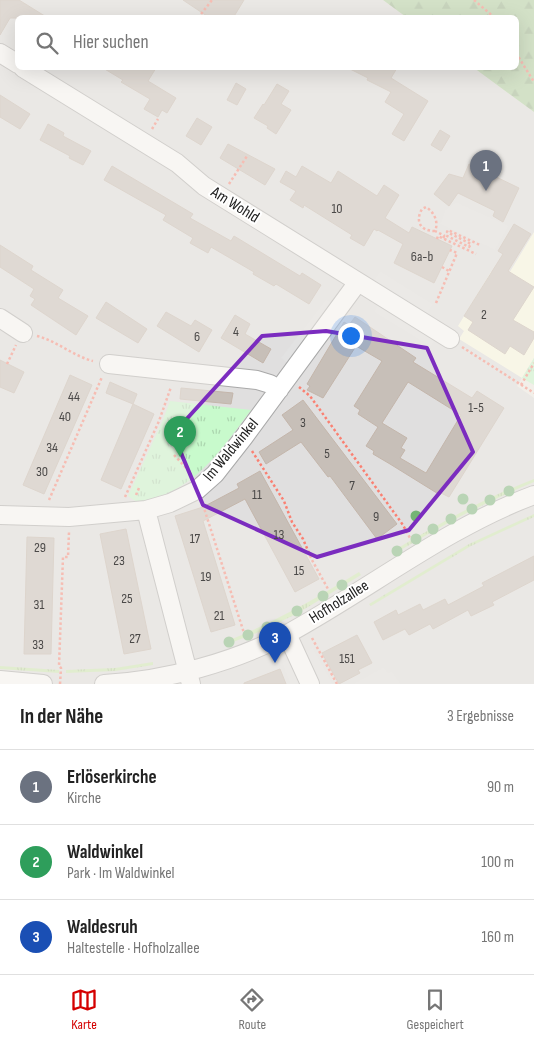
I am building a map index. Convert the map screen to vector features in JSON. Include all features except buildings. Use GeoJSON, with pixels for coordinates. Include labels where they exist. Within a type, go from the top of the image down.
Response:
{"type":"FeatureCollection","features":[{"type":"Feature","properties":{"kind":"street"},"geometry":{"type":"LineString","coordinates":[[0,53],[15,62]]}},
{"type":"Feature","properties":{"kind":"street","name":"Am Wohld"},"geometry":{"type":"LineString","coordinates":[[26,70],[177,163],[204,186],[450,339]]}},
{"type":"Feature","properties":{"kind":"street","name":"Im Waldwinkel"},"geometry":{"type":"LineString","coordinates":[[0,515],[41,518],[146,510],[170,503],[197,490],[215,474],[244,437],[358,282]]}},
{"type":"Feature","properties":{"kind":"street"},"geometry":{"type":"LineString","coordinates":[[0,318],[23,333]]}},
{"type":"Feature","properties":{"kind":"street"},"geometry":{"type":"LineString","coordinates":[[109,364],[283,384]]}},
{"type":"Feature","properties":{"kind":"street","name":"Hofholzallee"},"geometry":{"type":"LineString","coordinates":[[104,684],[189,677],[249,651],[303,625],[454,532],[534,495]]}},
{"type":"Feature","properties":{"kind":"street"},"geometry":{"type":"LineString","coordinates":[[146,510],[189,677]]}},
{"type":"Feature","properties":{"kind":"street"},"geometry":{"type":"LineString","coordinates":[[287,634],[310,684]]}},
{"type":"Feature","properties":{"kind":"street"},"geometry":{"type":"LineString","coordinates":[[0,680],[43,684]]}},
{"type":"Feature","properties":{"kind":"path"},"geometry":{"type":"LineString","coordinates":[[200,15],[212,0]]}},
{"type":"Feature","properties":{"kind":"path"},"geometry":{"type":"LineString","coordinates":[[474,0],[492,15]]}},
{"type":"Feature","properties":{"kind":"path"},"geometry":{"type":"LineString","coordinates":[[519,58],[534,82]]}},
{"type":"Feature","properties":{"kind":"path"},"geometry":{"type":"LineString","coordinates":[[221,196],[247,156]]}},
{"type":"Feature","properties":{"kind":"path"},"geometry":{"type":"LineString","coordinates":[[435,231],[437,224],[433,213],[424,208],[419,217],[420,226],[425,230],[435,231],[476,254]]}},
{"type":"Feature","properties":{"kind":"path"},"geometry":{"type":"LineString","coordinates":[[437,239],[438,236],[444,237],[469,247],[471,244],[446,232],[448,230],[480,245]]}},
{"type":"Feature","properties":{"kind":"path"},"geometry":{"type":"LineString","coordinates":[[436,303],[457,253],[450,250]]}},
{"type":"Feature","properties":{"kind":"path"},"geometry":{"type":"LineString","coordinates":[[442,267],[449,271]]}},
{"type":"Feature","properties":{"kind":"path"},"geometry":{"type":"LineString","coordinates":[[7,364],[23,333],[45,338],[89,360]]}},
{"type":"Feature","properties":{"kind":"path"},"geometry":{"type":"LineString","coordinates":[[450,339],[534,393]]}},
{"type":"Feature","properties":{"kind":"path"},"geometry":{"type":"LineString","coordinates":[[521,384],[534,363]]}},
{"type":"Feature","properties":{"kind":"path"},"geometry":{"type":"LineString","coordinates":[[41,518],[109,364]]}},
{"type":"Feature","properties":{"kind":"path"},"geometry":{"type":"LineString","coordinates":[[126,511],[124,498],[159,421],[177,372]]}},
{"type":"Feature","properties":{"kind":"path"},"geometry":{"type":"LineString","coordinates":[[283,384],[310,396],[356,458],[410,538]]}},
{"type":"Feature","properties":{"kind":"path"},"geometry":{"type":"LineString","coordinates":[[244,437],[284,501],[292,522],[303,539],[328,589]]}},
{"type":"Feature","properties":{"kind":"path"},"geometry":{"type":"LineString","coordinates":[[174,455],[189,471],[197,490],[219,551],[244,633]]}},
{"type":"Feature","properties":{"kind":"path"},"geometry":{"type":"LineString","coordinates":[[60,684],[63,557],[68,557],[69,547]]}},
{"type":"Feature","properties":{"kind":"path"},"geometry":{"type":"LineString","coordinates":[[303,625],[314,641],[337,684]]}},
{"type":"Feature","properties":{"kind":"highlighted area"},"geometry":{"type":"Polygon","coordinates":[[[326,331],[427,348],[473,452],[409,530],[317,557],[203,505],[173,434],[262,336],[326,331]]]}},
{"type":"Feature","properties":{"kind":"shaded area"},"geometry":{"type":"Polygon","coordinates":[[[0,0],[383,0],[403,15],[15,15],[15,70],[477,70],[534,112],[534,358],[517,386],[534,398],[534,684],[0,684],[0,0]]]}},
{"type":"Feature","properties":{"kind":"shaded area"},"geometry":{"type":"Polygon","coordinates":[[[456,202],[509,226],[495,250],[440,224],[445,210],[456,202]]]}},
{"type":"Feature","properties":{"kind":"shaded area"},"geometry":{"type":"Polygon","coordinates":[[[534,232],[534,358],[522,378],[459,339],[464,331],[458,326],[491,272],[505,280],[534,232]]]}},
{"type":"Feature","properties":{"kind":"shaded area"},"geometry":{"type":"Polygon","coordinates":[[[380,271],[433,304],[427,315],[373,281],[380,271]]]}},
{"type":"Feature","properties":{"kind":"shaded area"},"geometry":{"type":"Polygon","coordinates":[[[326,299],[335,305],[290,365],[281,358],[326,299]]]}},
{"type":"Feature","properties":{"kind":"shaded area"},"geometry":{"type":"Polygon","coordinates":[[[379,302],[437,337],[431,347],[374,312],[379,302]]]}},
{"type":"Feature","properties":{"kind":"shaded area"},"geometry":{"type":"Polygon","coordinates":[[[313,648],[333,684],[290,684],[282,663],[313,648]]]}},
{"type":"Feature","properties":{"kind":"shaded area"},"geometry":{"type":"Polygon","coordinates":[[[384,667],[388,673],[392,671],[401,684],[353,684],[384,667]]]}},
{"type":"Feature","properties":{"kind":"green space"},"geometry":{"type":"Polygon","coordinates":[[[383,0],[534,0],[534,112],[477,70],[519,70],[519,15],[403,15],[383,0]]]}},
{"type":"Feature","properties":{"kind":"green space"},"geometry":{"type":"Polygon","coordinates":[[[534,358],[534,385],[522,378],[534,358]]]}},
{"type":"Feature","properties":{"kind":"green space"},"geometry":{"type":"Polygon","coordinates":[[[170,401],[251,410],[213,458],[191,479],[164,495],[148,501],[138,502],[128,496],[170,401]]]}},
{"type":"Feature","properties":{"kind":"green space"},"geometry":{"type":"Polygon","coordinates":[[[534,479],[534,482],[462,515],[394,554],[393,551],[462,512],[497,494],[534,479]]]}},
{"type":"Feature","properties":{"kind":"green space"},"geometry":{"type":"Polygon","coordinates":[[[534,514],[534,517],[471,546],[371,606],[369,604],[469,544],[534,514]]]}},
{"type":"Feature","properties":{"kind":"green space"},"geometry":{"type":"Polygon","coordinates":[[[359,572],[361,575],[298,613],[264,630],[228,644],[227,641],[294,610],[359,572]]]}},
{"type":"Feature","properties":{"kind":"green space"},"geometry":{"type":"Polygon","coordinates":[[[153,662],[153,665],[115,671],[66,673],[66,670],[115,668],[153,662]]]}},
{"type":"Feature","properties":{"kind":"green space"},"geometry":{"type":"Polygon","coordinates":[[[0,666],[59,670],[59,673],[0,669],[0,666]]]}},
{"type":"Feature","properties":{"kind":"place","name":"Erlöserkirche"},"geometry":{"type":"Point","coordinates":[486,191]}},
{"type":"Feature","properties":{"kind":"place","name":"Waldwinkel"},"geometry":{"type":"Point","coordinates":[180,457]}},
{"type":"Feature","properties":{"kind":"place","name":"Waldesruh"},"geometry":{"type":"Point","coordinates":[275,663]}}]}
